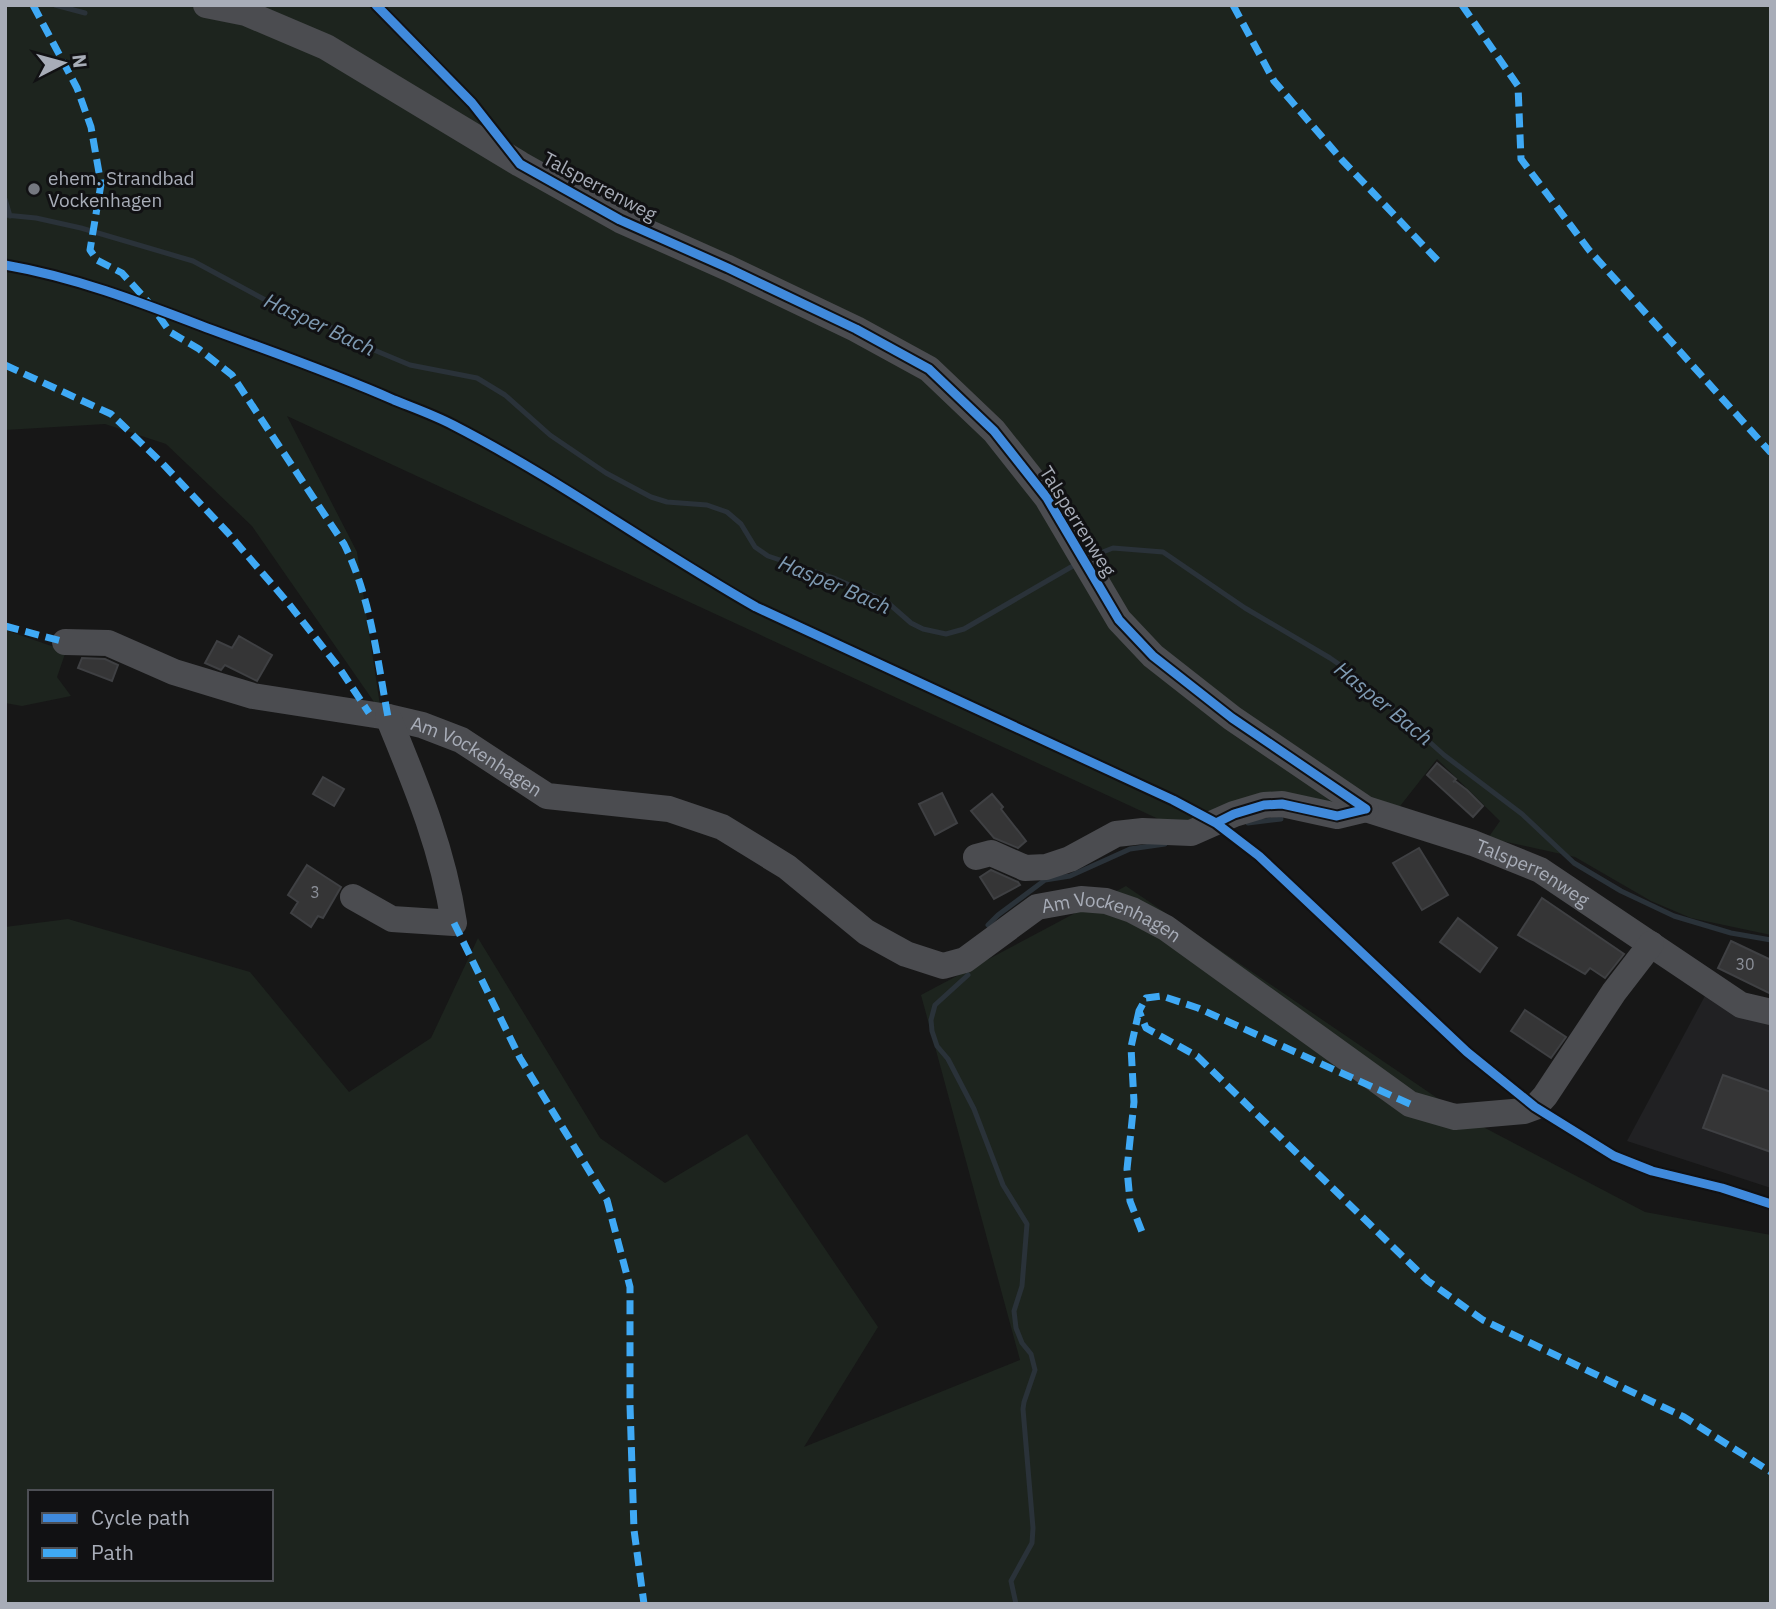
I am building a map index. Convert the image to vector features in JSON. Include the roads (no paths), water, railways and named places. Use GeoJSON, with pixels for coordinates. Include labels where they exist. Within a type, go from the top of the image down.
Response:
{"type":"FeatureCollection","features":[{"type":"Feature","properties":{"kind":"street","name":"Talsperrenweg"},"geometry":{"type":"LineString","coordinates":[[206,5],[246,13],[326,47],[520,164],[620,220],[740,273],[856,329],[929,369],[994,431],[1047,498],[1119,620],[1153,656],[1232,718],[1366,809],[1473,843],[1540,870],[1741,1005],[1771,1012]]}},
{"type":"Feature","properties":{"kind":"street","name":"Am Vockenhagen"},"geometry":{"type":"LineString","coordinates":[[65,642],[108,643],[174,672],[253,696],[388,716],[422,725],[461,740],[547,796],[669,809],[722,827],[787,867],[866,932],[906,954],[943,966],[965,960],[1037,907],[1081,899],[1106,901],[1132,910],[1166,928],[1410,1104],[1455,1117],[1524,1111],[1535,1107],[1614,992],[1651,944]]}},
{"type":"Feature","properties":{"kind":"street","name":"Am Vockenhagen"},"geometry":{"type":"LineString","coordinates":[[352,897],[392,919],[454,923],[450,897],[426,808],[388,716]]}},
{"type":"Feature","properties":{"kind":"street"},"geometry":{"type":"LineString","coordinates":[[976,857],[991,852],[1026,868],[1046,867],[1095,848],[1116,834],[1143,831],[1191,833],[1234,814],[1264,805],[1282,804],[1337,816],[1366,809]]}},
{"type":"Feature","properties":{"kind":"waterway"},"geometry":{"type":"LineString","coordinates":[[55,5],[85,13]]}},
{"type":"Feature","properties":{"kind":"waterway"},"geometry":{"type":"LineString","coordinates":[[5,199],[10,216]]}},
{"type":"Feature","properties":{"kind":"waterway","name":"Hasper Bach"},"geometry":{"type":"LineString","coordinates":[[5,215],[36,218],[81,228],[193,261],[271,303],[347,334],[374,350],[410,365],[477,378],[505,395],[550,435],[606,473],[651,497],[667,502],[707,505],[727,512],[741,524],[755,547],[768,556],[834,578],[887,602],[911,623],[923,629],[946,634],[964,629],[1078,563]]}},
{"type":"Feature","properties":{"kind":"waterway","name":"Hasper Bach"},"geometry":{"type":"LineString","coordinates":[[1090,557],[1113,548],[1163,552],[1245,608],[1356,676],[1444,755],[1522,814],[1574,863],[1621,891],[1674,916],[1731,933],[1771,940]]}},
{"type":"Feature","properties":{"kind":"waterway"},"geometry":{"type":"LineString","coordinates":[[1248,823],[1281,819]]}},
{"type":"Feature","properties":{"kind":"waterway"},"geometry":{"type":"LineString","coordinates":[[988,925],[1045,880],[1070,876],[1130,849],[1165,844]]}},
{"type":"Feature","properties":{"kind":"waterway"},"geometry":{"type":"LineString","coordinates":[[968,975],[935,1005],[931,1020],[937,1046],[948,1059],[974,1109],[1003,1185],[1027,1224],[1022,1286],[1014,1311],[1016,1328],[1022,1343],[1031,1354],[1035,1370],[1023,1409],[1033,1528],[1032,1543],[1011,1581],[1016,1604]]}},
{"type":"Feature","properties":{"kind":"place","name":"ehem. Strandbad Vockenhagen"},"geometry":{"type":"Point","coordinates":[34,189]}}]}
